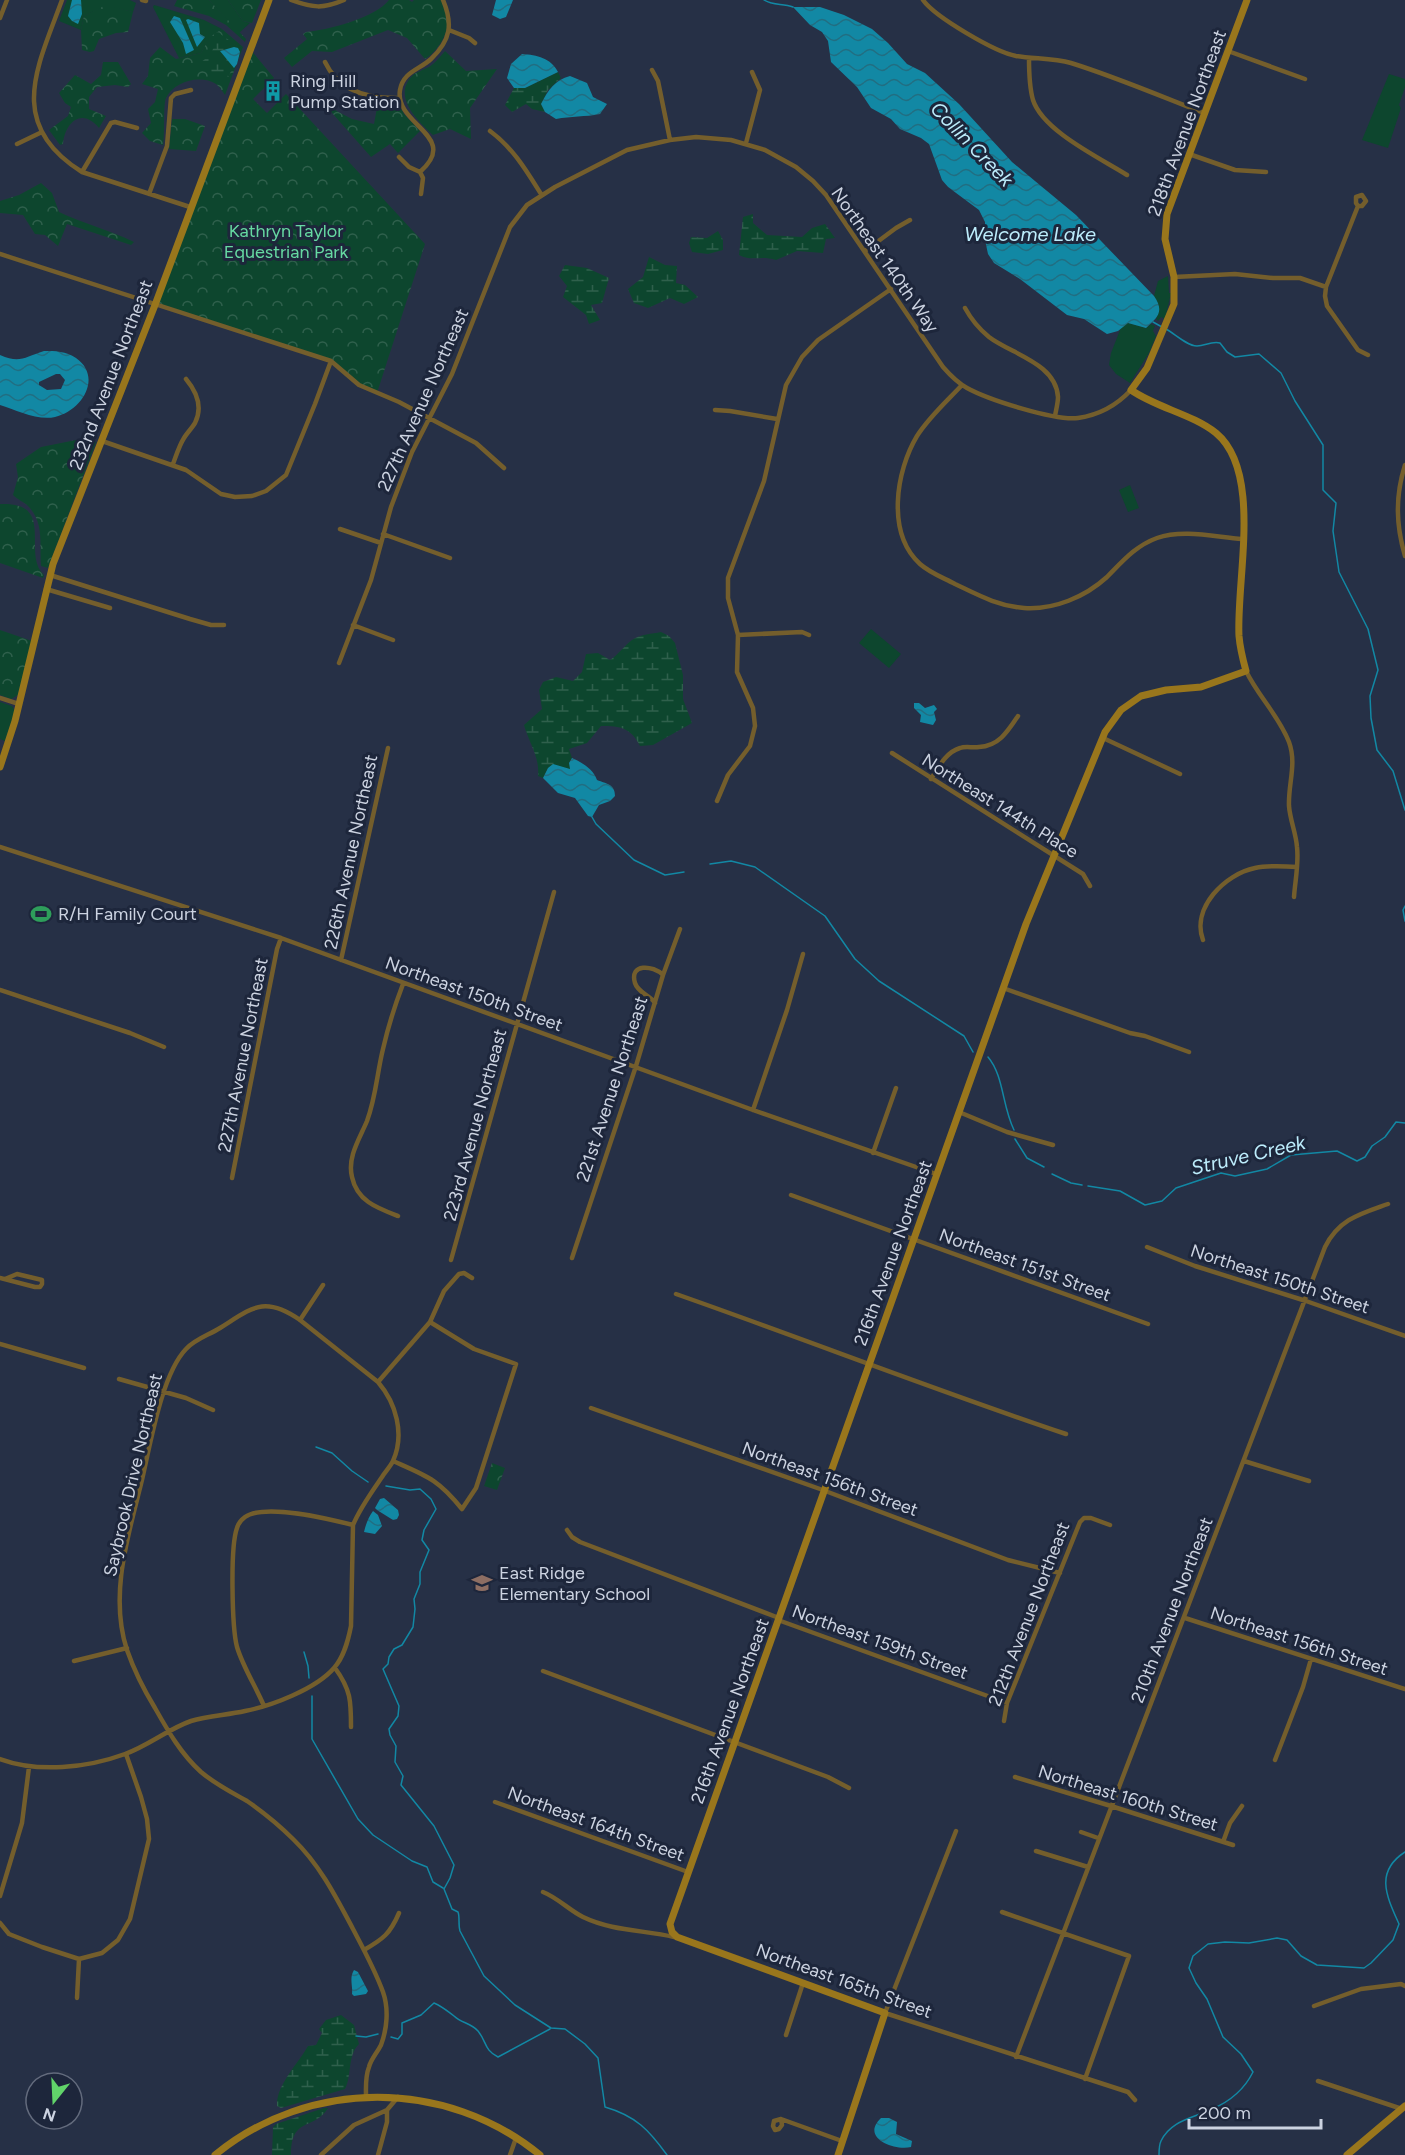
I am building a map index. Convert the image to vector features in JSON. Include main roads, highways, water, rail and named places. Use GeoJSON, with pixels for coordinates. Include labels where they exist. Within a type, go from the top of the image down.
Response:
{"type":"FeatureCollection","features":[{"type":"Feature","properties":{"kind":"water"},"geometry":{"type":"Polygon","coordinates":[[[72,0],[81,0],[82,14],[78,24],[68,16],[72,0]]]}},
{"type":"Feature","properties":{"kind":"water"},"geometry":{"type":"Polygon","coordinates":[[[496,0],[513,0],[506,17],[500,19],[492,15],[496,0]]]}},
{"type":"Feature","properties":{"kind":"water","name":"Welcome Lake"},"geometry":{"type":"Polygon","coordinates":[[[793,7],[820,7],[844,15],[872,29],[907,64],[925,73],[959,104],[1012,162],[1076,215],[1154,296],[1159,311],[1153,321],[1146,328],[1128,323],[1118,331],[1107,334],[1084,319],[1067,315],[1020,279],[994,263],[988,254],[985,222],[979,210],[942,180],[929,144],[900,129],[891,119],[871,108],[857,87],[831,62],[828,41],[822,32],[810,25],[793,7]]]}},
{"type":"Feature","properties":{"kind":"water"},"geometry":{"type":"Polygon","coordinates":[[[174,16],[180,18],[194,50],[186,54],[183,43],[170,22],[174,16]]]}},
{"type":"Feature","properties":{"kind":"water"},"geometry":{"type":"Polygon","coordinates":[[[186,20],[199,23],[200,34],[205,37],[197,47],[186,20]]]}},
{"type":"Feature","properties":{"kind":"water"},"geometry":{"type":"Polygon","coordinates":[[[234,47],[240,52],[234,68],[220,51],[234,47]]]}},
{"type":"Feature","properties":{"kind":"water"},"geometry":{"type":"Polygon","coordinates":[[[522,54],[543,58],[552,63],[558,72],[525,88],[514,88],[507,78],[511,64],[522,54]]]}},
{"type":"Feature","properties":{"kind":"water"},"geometry":{"type":"Polygon","coordinates":[[[570,76],[587,83],[593,97],[607,104],[600,114],[556,119],[545,112],[541,104],[549,90],[560,80],[570,76]]]}},
{"type":"Feature","properties":{"kind":"water"},"geometry":{"type":"Polygon","coordinates":[[[44,351],[68,354],[84,366],[88,374],[88,383],[81,401],[65,414],[48,418],[41,418],[0,405],[0,355],[18,359],[44,351]],[[60,374],[39,382],[39,385],[47,390],[61,389],[65,380],[60,374]]]}},
{"type":"Feature","properties":{"kind":"water"},"geometry":{"type":"Polygon","coordinates":[[[914,703],[919,703],[925,708],[934,705],[937,709],[934,712],[936,720],[933,725],[920,722],[921,715],[914,708],[914,703]]]}},
{"type":"Feature","properties":{"kind":"water"},"geometry":{"type":"Polygon","coordinates":[[[572,758],[587,767],[597,780],[614,789],[615,796],[610,801],[599,805],[592,817],[588,816],[575,798],[558,793],[543,778],[553,764],[570,769],[569,763],[572,758]]]}},
{"type":"Feature","properties":{"kind":"water"},"geometry":{"type":"Polygon","coordinates":[[[384,1498],[398,1510],[397,1519],[393,1520],[375,1508],[380,1499],[384,1498]]]}},
{"type":"Feature","properties":{"kind":"water"},"geometry":{"type":"Polygon","coordinates":[[[373,1511],[378,1515],[382,1526],[375,1534],[364,1532],[373,1511]]]}},
{"type":"Feature","properties":{"kind":"water"},"geometry":{"type":"Polygon","coordinates":[[[354,1970],[358,1972],[368,1991],[366,1994],[354,1996],[352,1994],[351,1979],[354,1970]]]}},
{"type":"Feature","properties":{"kind":"water"},"geometry":{"type":"Polygon","coordinates":[[[881,2118],[889,2118],[897,2122],[896,2134],[912,2141],[911,2147],[896,2147],[882,2142],[874,2132],[881,2118]]]}},
{"type":"Feature","properties":{"kind":"waterway","name":"Collin Creek"},"geometry":{"type":"LineString","coordinates":[[764,0],[793,7]]}},
{"type":"Feature","properties":{"kind":"waterway"},"geometry":{"type":"LineString","coordinates":[[1153,322],[1162,327]]}},
{"type":"Feature","properties":{"kind":"waterway"},"geometry":{"type":"LineString","coordinates":[[1166,329],[1193,345],[1220,343],[1227,352],[1235,357],[1259,354],[1281,373],[1295,401],[1323,445],[1323,490],[1336,503],[1333,531],[1339,572],[1368,629],[1378,670],[1370,696],[1371,718],[1377,750],[1393,771],[1405,810]]}},
{"type":"Feature","properties":{"kind":"waterway","name":"Struve Creek"},"geometry":{"type":"LineString","coordinates":[[592,817],[596,824],[634,860],[665,875],[684,872]]}},
{"type":"Feature","properties":{"kind":"waterway","name":"Struve Creek"},"geometry":{"type":"LineString","coordinates":[[710,864],[731,861],[755,867],[825,916],[855,959],[879,981],[964,1036],[973,1052]]}},
{"type":"Feature","properties":{"kind":"waterway"},"geometry":{"type":"LineString","coordinates":[[1405,906],[1403,910],[1405,921]]}},
{"type":"Feature","properties":{"kind":"waterway","name":"Struve Creek"},"geometry":{"type":"LineString","coordinates":[[988,1057],[997,1073],[1014,1130]]}},
{"type":"Feature","properties":{"kind":"waterway","name":"Struve Creek"},"geometry":{"type":"LineString","coordinates":[[1088,1186],[1120,1191],[1145,1205],[1162,1201],[1176,1188],[1221,1173],[1235,1176],[1267,1169],[1291,1155],[1337,1151],[1357,1161],[1365,1157],[1372,1146],[1385,1137],[1396,1122],[1405,1123]]}},
{"type":"Feature","properties":{"kind":"waterway","name":"Struve Creek"},"geometry":{"type":"LineString","coordinates":[[1015,1139],[1027,1158],[1044,1167]]}},
{"type":"Feature","properties":{"kind":"waterway","name":"Struve Creek"},"geometry":{"type":"LineString","coordinates":[[1052,1174],[1071,1183],[1082,1185]]}},
{"type":"Feature","properties":{"kind":"waterway"},"geometry":{"type":"LineString","coordinates":[[316,1447],[332,1453],[368,1482]]}},
{"type":"Feature","properties":{"kind":"waterway"},"geometry":{"type":"LineString","coordinates":[[386,1486],[410,1490],[420,1489],[431,1499],[436,1509],[424,1530],[422,1540],[429,1550],[420,1572],[420,1584],[414,1599],[413,1627],[402,1645],[394,1649],[388,1664],[383,1669],[399,1706],[398,1716],[389,1729],[396,1746],[395,1762],[403,1776],[401,1785],[434,1826],[454,1865],[444,1889],[452,1909],[458,1912],[460,1931],[484,1976],[515,2005],[551,2028],[565,2029],[585,2044],[598,2058],[605,2107],[641,2125],[667,2155]]}},
{"type":"Feature","properties":{"kind":"waterway"},"geometry":{"type":"LineString","coordinates":[[304,1652],[309,1678]]}},
{"type":"Feature","properties":{"kind":"waterway"},"geometry":{"type":"LineString","coordinates":[[312,1696],[312,1739],[358,1819],[373,1835],[412,1861],[427,1867],[433,1882],[443,1888]]}},
{"type":"Feature","properties":{"kind":"waterway"},"geometry":{"type":"LineString","coordinates":[[1159,2155],[1161,2141],[1171,2128],[1231,2099],[1241,2090],[1253,2072],[1241,2054],[1223,2037],[1207,1999],[1189,1968],[1193,1956],[1208,1944],[1249,1943],[1277,1938],[1287,1940],[1301,1956],[1317,1965],[1364,1968],[1393,1940],[1399,1924],[1387,1895],[1386,1876],[1395,1860],[1405,1852]]}},
{"type":"Feature","properties":{"kind":"waterway"},"geometry":{"type":"LineString","coordinates":[[391,2037],[398,2039],[402,2034],[402,2023],[421,2015],[434,2003],[475,2028],[488,2049],[498,2057],[550,2029]]}},
{"type":"Feature","properties":{"kind":"waterway"},"geometry":{"type":"LineString","coordinates":[[356,2036],[366,2037],[378,2034]]}},
{"type":"Feature","properties":{"kind":"place","name":"Ring Hill Pump Station"},"geometry":{"type":"Point","coordinates":[273,91]}},
{"type":"Feature","properties":{"kind":"place","name":"R/H Family Court"},"geometry":{"type":"Point","coordinates":[41,914]}},
{"type":"Feature","properties":{"kind":"place","name":"East Ridge Elementary School"},"geometry":{"type":"Point","coordinates":[482,1583]}},
{"type":"Feature","properties":{"kind":"park label","name":"Kathryn Taylor Equestrian Park"},"geometry":{"type":"Point","coordinates":[286,241]}}]}
